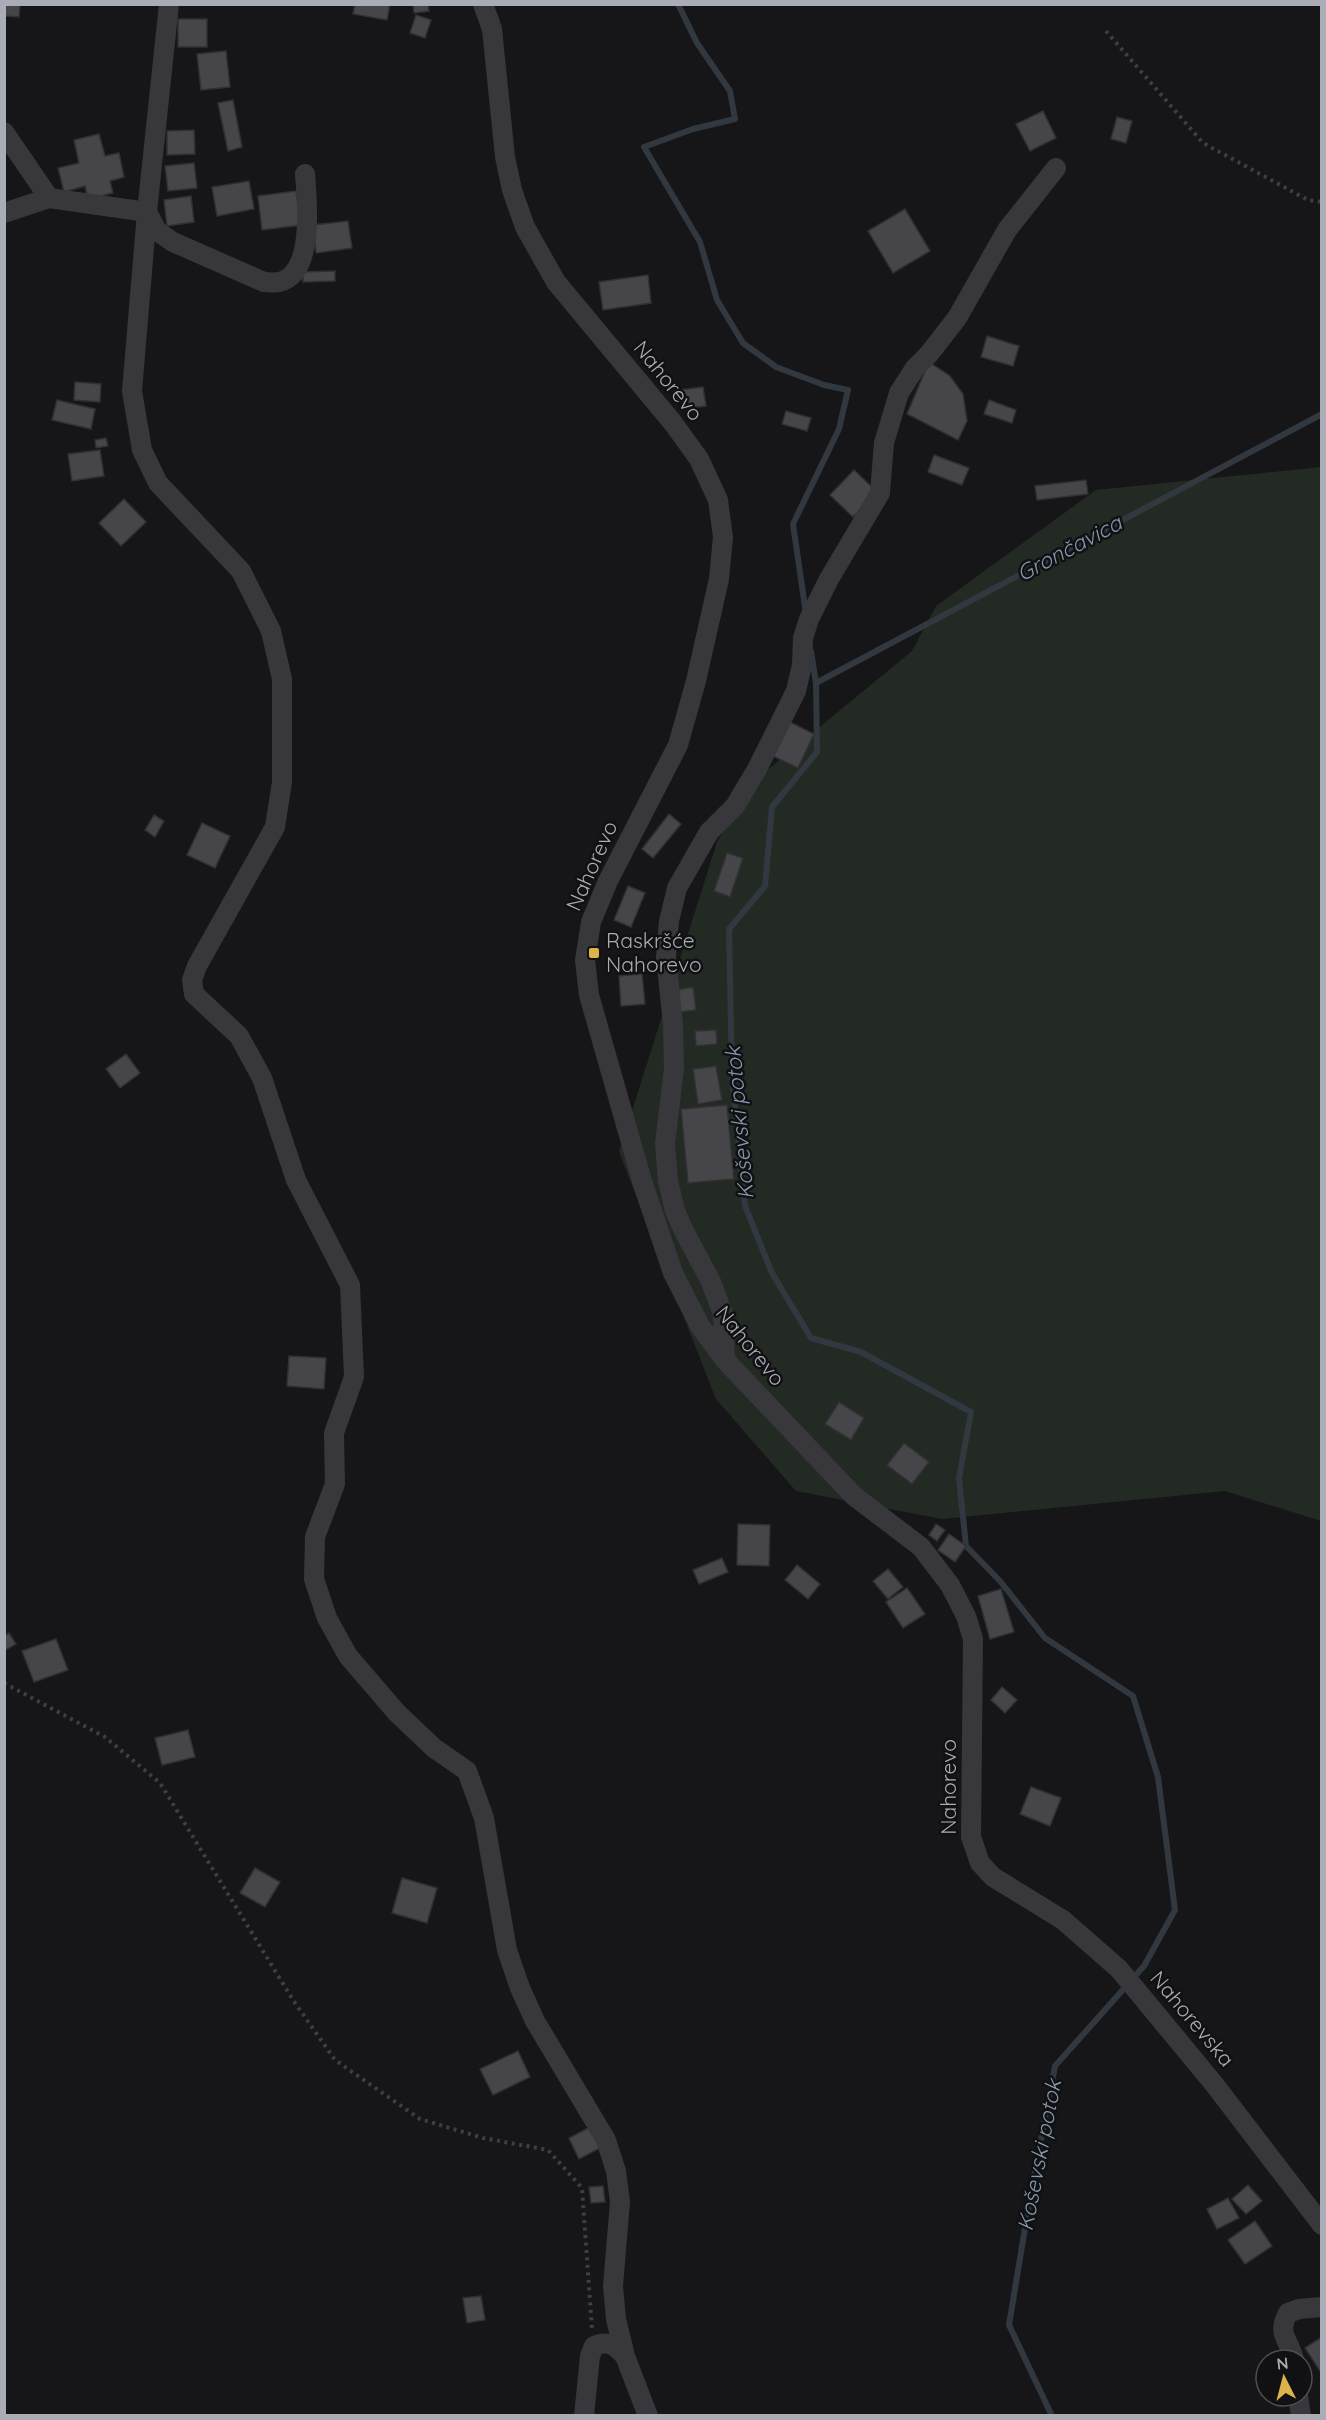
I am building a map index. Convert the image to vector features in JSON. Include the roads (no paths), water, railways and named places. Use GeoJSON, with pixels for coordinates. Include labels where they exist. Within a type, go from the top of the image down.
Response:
{"type":"FeatureCollection","features":[{"type":"Feature","properties":{"kind":"street"},"geometry":{"type":"LineString","coordinates":[[169,4],[147,212],[132,391],[142,450],[158,483],[241,571],[271,631],[282,679],[282,782],[275,827],[196,966],[192,980],[194,994],[239,1036],[262,1078],[296,1180],[350,1286],[354,1377],[334,1433],[335,1484],[315,1537],[314,1579],[327,1618],[348,1656],[397,1713],[434,1748],[467,1771],[484,1818],[507,1950],[520,1988],[535,2021],[606,2140],[616,2171],[620,2202],[613,2286],[616,2319],[625,2356],[648,2415]]}},
{"type":"Feature","properties":{"kind":"street","name":"Nahorevo"},"geometry":{"type":"LineString","coordinates":[[483,4],[492,29],[505,157],[512,190],[525,227],[556,282],[673,423],[699,459],[718,500],[723,537],[719,579],[696,681],[678,745],[608,881],[591,922],[585,960],[592,1006],[642,1181],[673,1274],[700,1326],[725,1360],[854,1496],[921,1547],[950,1585],[966,1616],[973,1639],[971,1837],[980,1863],[993,1877]]}},
{"type":"Feature","properties":{"kind":"street"},"geometry":{"type":"LineString","coordinates":[[4,132],[49,198]]}},
{"type":"Feature","properties":{"kind":"street"},"geometry":{"type":"LineString","coordinates":[[725,1360],[723,1314],[711,1282],[684,1231],[668,1181],[665,1144],[674,1068],[673,1024],[666,957],[669,921],[677,888],[709,832],[735,806],[796,691],[802,665],[806,628],[829,579],[880,493],[884,443],[899,393],[915,368],[957,318],[1007,230],[1056,168]]}},
{"type":"Feature","properties":{"kind":"street"},"geometry":{"type":"LineString","coordinates":[[147,212],[157,231],[173,242],[264,282],[278,282],[291,277],[301,259],[307,236],[305,174]]}},
{"type":"Feature","properties":{"kind":"street"},"geometry":{"type":"LineString","coordinates":[[4,213],[49,198],[147,212]]}},
{"type":"Feature","properties":{"kind":"street","name":"Nahorevska"},"geometry":{"type":"LineString","coordinates":[[993,1877],[1063,1920],[1122,1972],[1214,2084],[1322,2224]]}},
{"type":"Feature","properties":{"kind":"street"},"geometry":{"type":"LineString","coordinates":[[1289,2348],[1283,2334],[1282,2324],[1288,2313],[1299,2309],[1322,2307]]}},
{"type":"Feature","properties":{"kind":"street"},"geometry":{"type":"LineString","coordinates":[[584,2415],[590,2356],[594,2346],[603,2342],[614,2345],[625,2356]]}},
{"type":"Feature","properties":{"kind":"waterway"},"geometry":{"type":"LineString","coordinates":[[678,4],[697,43],[730,91],[735,119],[693,129],[644,147],[700,242],[717,300],[743,343],[776,367],[824,385],[848,390],[839,429],[793,524],[806,614]]}},
{"type":"Feature","properties":{"kind":"waterway","name":"Grončavica"},"geometry":{"type":"LineString","coordinates":[[816,683],[1322,414]]}},
{"type":"Feature","properties":{"kind":"waterway","name":"Koševski potok"},"geometry":{"type":"LineString","coordinates":[[811,651],[816,683],[817,752],[772,807],[765,886],[729,929],[732,1078],[745,1206],[772,1273],[811,1338],[861,1352],[971,1412],[959,1478],[966,1546],[1000,1581],[1045,1638],[1133,1696],[1158,1777],[1175,1910],[1144,1966],[1055,2066],[1029,2204],[1009,2325],[1052,2416]]}},
{"type":"Feature","properties":{"kind":"place","name":"Raskršće Nahorevo"},"geometry":{"type":"Point","coordinates":[594,953]}}]}
